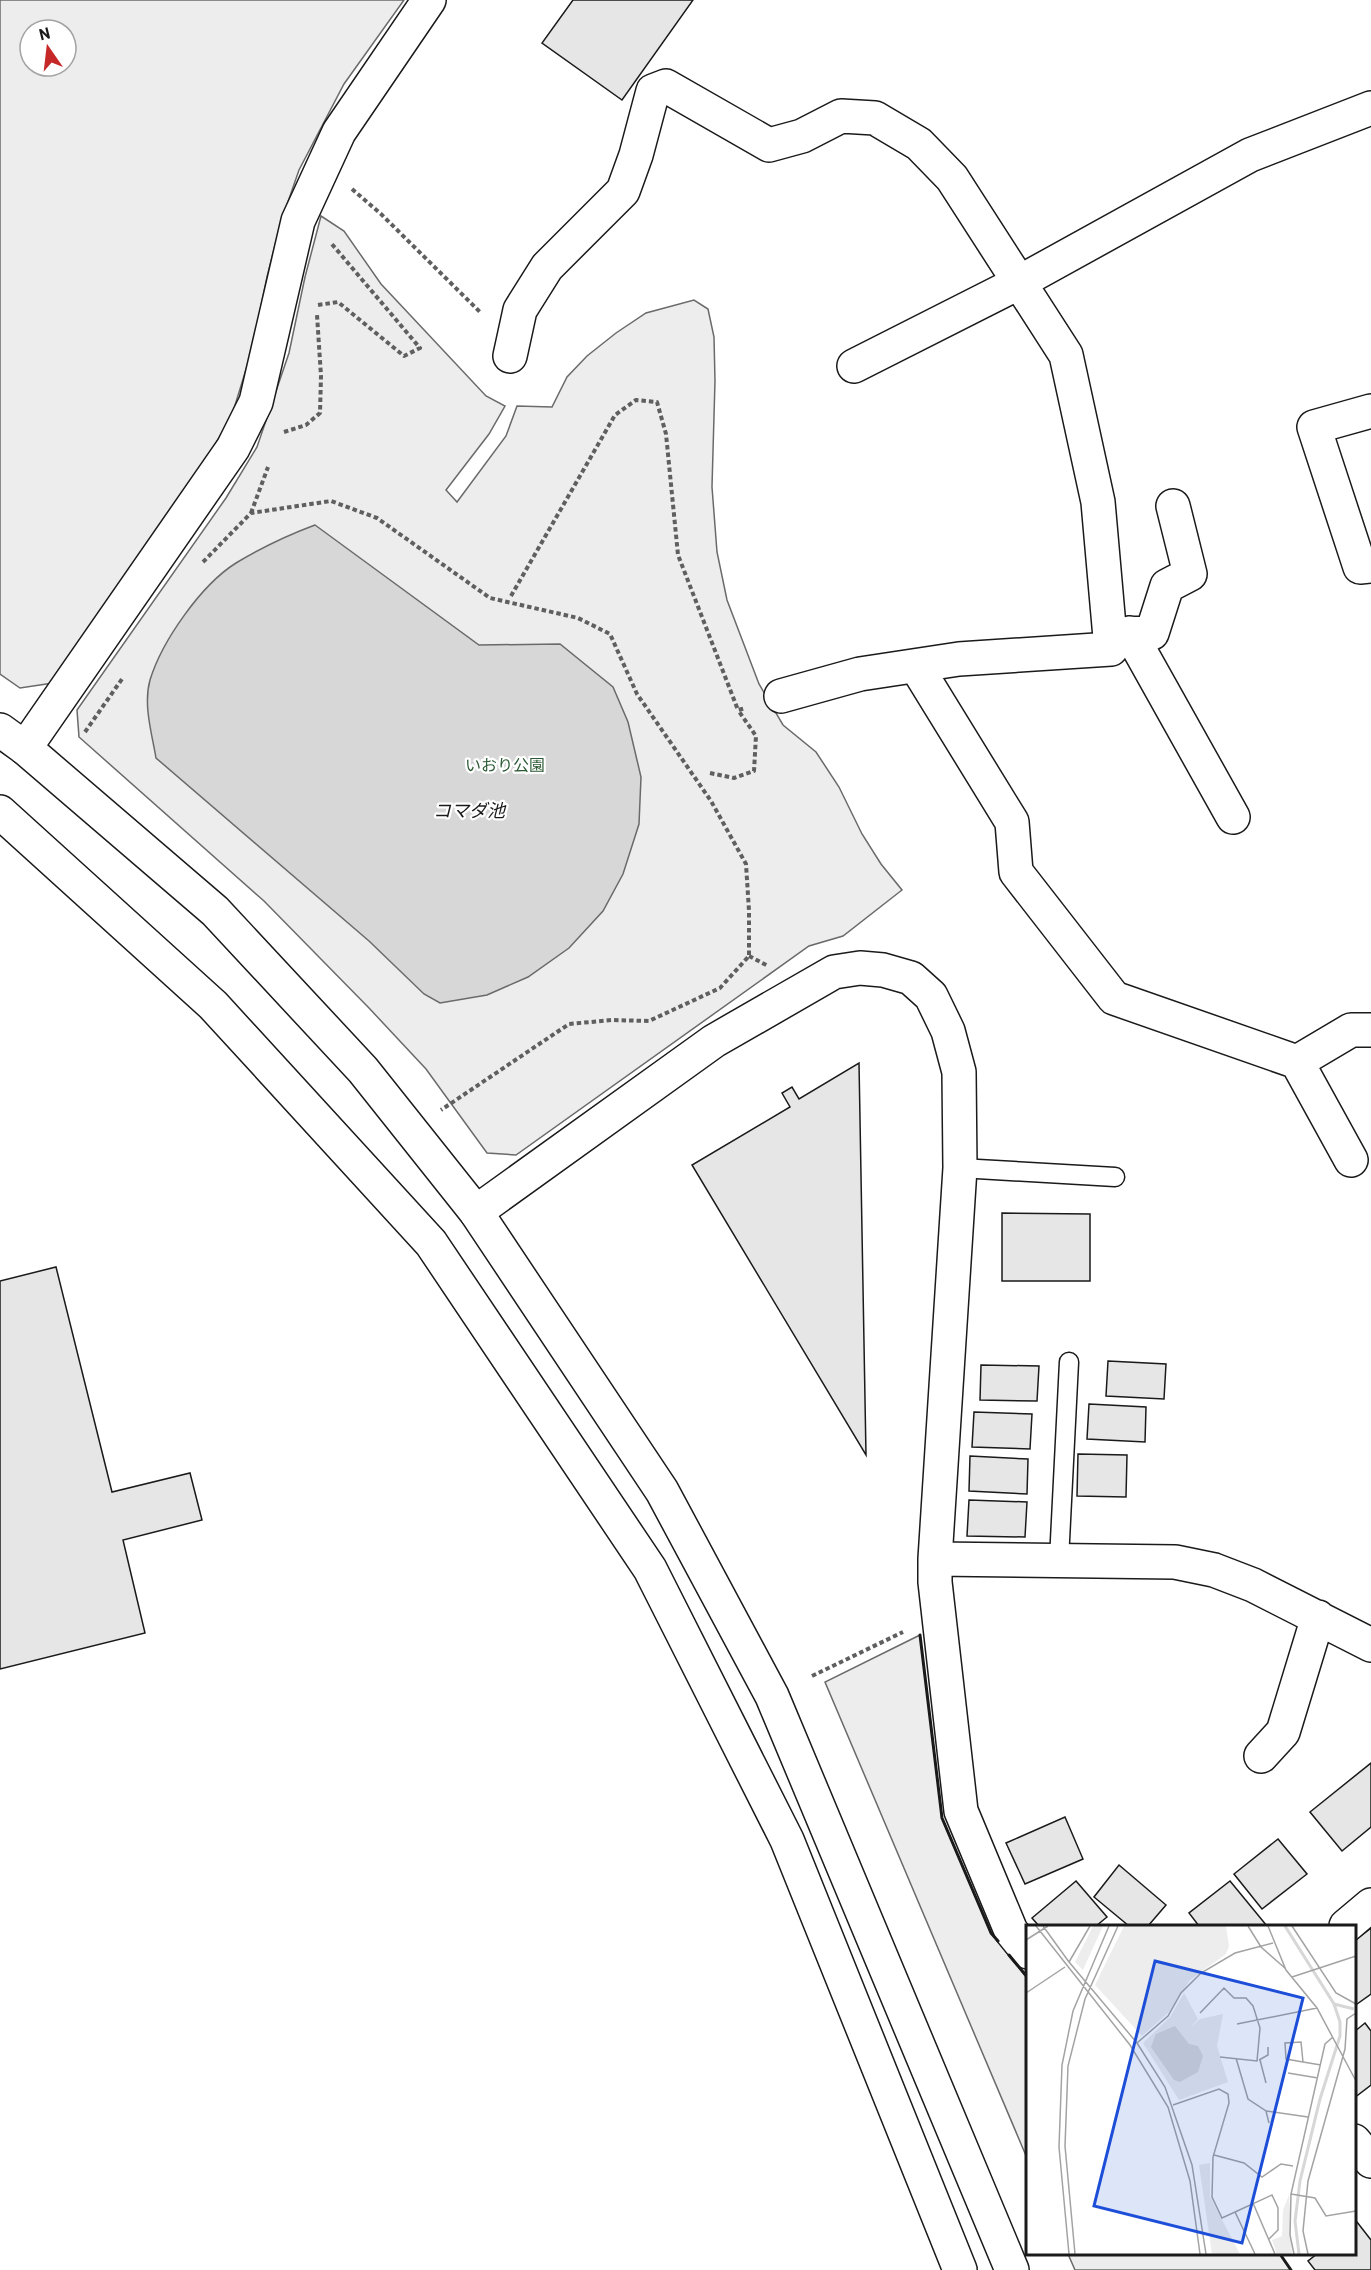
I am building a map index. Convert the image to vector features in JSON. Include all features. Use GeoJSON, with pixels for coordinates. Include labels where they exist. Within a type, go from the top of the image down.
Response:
{"type":"FeatureCollection","features":[{"type":"Feature","properties":{"kind":"street"},"geometry":{"type":"LineString","coordinates":[[429,0],[339,132],[298,221],[256,402],[233,448],[12,739],[215,911],[363,1070],[476,1212],[662,1491],[771,1696],[1012,2270]]}},
{"type":"Feature","properties":{"kind":"street"},"geometry":{"type":"LineString","coordinates":[[511,349],[520,310],[547,267],[623,191],[636,155],[653,91],[666,86],[769,145],[802,136],[841,116],[875,118],[919,144],[952,178],[1066,356],[1098,502],[1119,634],[1233,817]]}},
{"type":"Feature","properties":{"kind":"street"},"geometry":{"type":"LineString","coordinates":[[854,366],[1018,283],[1250,155],[1371,108]]}},
{"type":"Feature","properties":{"kind":"street"},"geometry":{"type":"LineString","coordinates":[[1371,411],[1314,427],[1360,567],[1371,567]]}},
{"type":"Feature","properties":{"kind":"street"},"geometry":{"type":"LineString","coordinates":[[1119,634],[1152,633],[1167,586],[1190,574],[1173,506]]}},
{"type":"Feature","properties":{"kind":"street"},"geometry":{"type":"LineString","coordinates":[[781,696],[860,674],[959,659],[1111,649],[1119,634]]}},
{"type":"Feature","properties":{"kind":"street"},"geometry":{"type":"LineString","coordinates":[[916,666],[1012,822],[1016,872],[1114,998],[1297,1062],[1351,1160]]}},
{"type":"Feature","properties":{"kind":"street"},"geometry":{"type":"LineString","coordinates":[[0,812],[213,1005],[431,1243],[650,1569],[787,1840],[960,2270]]}},
{"type":"Feature","properties":{"kind":"street"},"geometry":{"type":"LineString","coordinates":[[476,1212],[714,1041],[834,972],[860,968],[883,970],[911,978],[931,996],[948,1031],[959,1071],[960,1168],[935,1582],[961,1811],[1011,1931],[1026,1950]]}},
{"type":"Feature","properties":{"kind":"street"},"geometry":{"type":"LineString","coordinates":[[1297,1062],[1351,1030],[1371,1030]]}},
{"type":"Feature","properties":{"kind":"street"},"geometry":{"type":"LineString","coordinates":[[935,1559],[1175,1562],[1214,1570],[1262,1589],[1371,1645]]}},
{"type":"Feature","properties":{"kind":"street"},"geometry":{"type":"LineString","coordinates":[[1261,1756],[1283,1732],[1318,1617]]}},
{"type":"Feature","properties":{"kind":"street"},"geometry":{"type":"LineString","coordinates":[[1347,1925],[1371,1905]]}},
{"type":"Feature","properties":{"kind":"street"},"geometry":{"type":"LineString","coordinates":[[1356,2143],[1371,2162]]}},
{"type":"Feature","properties":{"kind":"lane"},"geometry":{"type":"LineString","coordinates":[[960,1168],[1115,1177]]}},
{"type":"Feature","properties":{"kind":"lane"},"geometry":{"type":"LineString","coordinates":[[1059,1560],[1069,1362]]}},
{"type":"Feature","properties":{"kind":"path"},"geometry":{"type":"LineString","coordinates":[[322,168],[339,178],[381,214],[511,349]]}},
{"type":"Feature","properties":{"kind":"path"},"geometry":{"type":"LineString","coordinates":[[280,433],[306,425],[320,413],[321,376],[316,323],[318,303],[338,302],[404,356],[420,348],[327,238],[298,221]]}},
{"type":"Feature","properties":{"kind":"path"},"geometry":{"type":"LineString","coordinates":[[511,596],[615,415],[636,400],[657,402],[666,434],[678,555],[738,710],[756,736],[754,771],[734,778],[710,773]]}},
{"type":"Feature","properties":{"kind":"path"},"geometry":{"type":"LineString","coordinates":[[203,561],[251,513],[269,462]]}},
{"type":"Feature","properties":{"kind":"path"},"geometry":{"type":"LineString","coordinates":[[251,513],[331,501],[377,518],[490,598],[578,618],[610,634],[638,694],[711,801],[746,864],[749,956],[720,988],[649,1021],[612,1020],[569,1024],[439,1112]]}},
{"type":"Feature","properties":{"kind":"path"},"geometry":{"type":"LineString","coordinates":[[738,710],[781,696]]}},
{"type":"Feature","properties":{"kind":"path"},"geometry":{"type":"LineString","coordinates":[[812,1676],[910,1629]]}},
{"type":"Feature","properties":{"kind":"shaded area"},"geometry":{"type":"Polygon","coordinates":[[[0,0],[404,0],[344,84],[299,170],[281,222],[252,350],[232,415],[198,474],[53,683],[20,688],[0,674],[0,0]]]}},
{"type":"Feature","properties":{"kind":"shaded area","name":"いおり公園"},"geometry":{"type":"Polygon","coordinates":[[[321,216],[344,231],[381,284],[486,396],[505,406],[489,434],[446,490],[457,502],[506,436],[517,406],[552,407],[567,377],[587,356],[646,313],[694,300],[708,309],[714,337],[715,381],[712,487],[717,552],[727,600],[759,684],[783,725],[816,752],[839,787],[862,834],[881,864],[902,890],[843,936],[809,946],[516,1155],[487,1153],[426,1069],[369,1008],[264,901],[79,737],[77,710],[226,498],[257,447],[289,353],[321,216]]]}},
{"type":"Feature","properties":{"kind":"shaded area"},"geometry":{"type":"Polygon","coordinates":[[[920,1635],[942,1818],[991,1933],[1026,1977],[1026,2156],[825,1682],[920,1635]]]}},
{"type":"Feature","properties":{"kind":"shaded area"},"geometry":{"type":"Polygon","coordinates":[[[1068,2255],[1281,2255],[1291,2270],[1075,2270],[1068,2255]]]}},
{"type":"Feature","properties":{"kind":"water","name":"コマダ池"},"geometry":{"type":"Polygon","coordinates":[[[315,525],[479,645],[560,644],[613,687],[628,722],[641,777],[639,824],[623,874],[603,911],[569,948],[528,977],[487,995],[440,1003],[424,994],[369,941],[156,758],[149,719],[148,690],[164,648],[184,615],[209,585],[236,563],[275,542],[315,525]]]}},
{"type":"Feature","properties":{"kind":"building"},"geometry":{"type":"Polygon","coordinates":[[[573,0],[693,0],[622,100],[542,43],[573,0]]]}},
{"type":"Feature","properties":{"kind":"building"},"geometry":{"type":"Polygon","coordinates":[[[859,1063],[866,1455],[692,1165],[790,1107],[782,1093],[792,1087],[799,1099],[859,1063]]]}},
{"type":"Feature","properties":{"kind":"building"},"geometry":{"type":"Polygon","coordinates":[[[1002,1213],[1090,1214],[1090,1281],[1002,1281],[1002,1213]]]}},
{"type":"Feature","properties":{"kind":"building"},"geometry":{"type":"Polygon","coordinates":[[[56,1267],[112,1492],[190,1473],[202,1520],[123,1540],[145,1633],[0,1669],[0,1281],[56,1267]]]}},
{"type":"Feature","properties":{"kind":"building"},"geometry":{"type":"Polygon","coordinates":[[[1108,1361],[1166,1364],[1164,1399],[1106,1396],[1108,1361]]]}},
{"type":"Feature","properties":{"kind":"building"},"geometry":{"type":"Polygon","coordinates":[[[981,1365],[1039,1366],[1037,1401],[980,1400],[981,1365]]]}},
{"type":"Feature","properties":{"kind":"building"},"geometry":{"type":"Polygon","coordinates":[[[1089,1404],[1146,1407],[1145,1442],[1087,1439],[1089,1404]]]}},
{"type":"Feature","properties":{"kind":"building"},"geometry":{"type":"Polygon","coordinates":[[[974,1412],[1032,1414],[1030,1449],[972,1447],[974,1412]]]}},
{"type":"Feature","properties":{"kind":"building"},"geometry":{"type":"Polygon","coordinates":[[[1078,1454],[1127,1455],[1126,1497],[1077,1496],[1078,1454]]]}},
{"type":"Feature","properties":{"kind":"building"},"geometry":{"type":"Polygon","coordinates":[[[970,1456],[1028,1459],[1027,1494],[969,1491],[970,1456]]]}},
{"type":"Feature","properties":{"kind":"building"},"geometry":{"type":"Polygon","coordinates":[[[969,1500],[1027,1502],[1025,1537],[967,1536],[969,1500]]]}},
{"type":"Feature","properties":{"kind":"building"},"geometry":{"type":"Polygon","coordinates":[[[1371,1763],[1371,1827],[1342,1851],[1310,1812],[1371,1763]]]}},
{"type":"Feature","properties":{"kind":"building"},"geometry":{"type":"Polygon","coordinates":[[[1065,1817],[1083,1859],[1025,1884],[1006,1843],[1065,1817]]]}},
{"type":"Feature","properties":{"kind":"building"},"geometry":{"type":"Polygon","coordinates":[[[1278,1839],[1307,1874],[1262,1909],[1234,1874],[1278,1839]]]}},
{"type":"Feature","properties":{"kind":"building"},"geometry":{"type":"Polygon","coordinates":[[[1119,1865],[1166,1905],[1149,1925],[1128,1925],[1094,1897],[1119,1865]]]}},
{"type":"Feature","properties":{"kind":"building"},"geometry":{"type":"Polygon","coordinates":[[[1076,1881],[1107,1917],[1097,1925],[1038,1925],[1032,1918],[1076,1881]]]}},
{"type":"Feature","properties":{"kind":"building"},"geometry":{"type":"Polygon","coordinates":[[[1230,1881],[1266,1925],[1198,1925],[1189,1913],[1230,1881]]]}},
{"type":"Feature","properties":{"kind":"building"},"geometry":{"type":"Polygon","coordinates":[[[1371,1928],[1371,1994],[1357,2004],[1356,2003],[1356,1939],[1371,1928]]]}},
{"type":"Feature","properties":{"kind":"building"},"geometry":{"type":"Polygon","coordinates":[[[1365,2023],[1371,2031],[1371,2085],[1356,2096],[1356,2030],[1365,2023]]]}},
{"type":"Feature","properties":{"kind":"building"},"geometry":{"type":"Polygon","coordinates":[[[1356,2223],[1371,2240],[1371,2270],[1315,2270],[1308,2261],[1316,2255],[1356,2255],[1356,2223]]]}},
{"type":"Feature","properties":{"kind":"wall"},"geometry":{"type":"LineString","coordinates":[[920,1635],[942,1818],[991,1933],[998,1941]]}},
{"type":"Feature","properties":{"kind":"wall"},"geometry":{"type":"LineString","coordinates":[[1009,1955],[1026,1976]]}},
{"type":"Feature","properties":{"kind":"wall"},"geometry":{"type":"LineString","coordinates":[[1281,2255],[1291,2270]]}}]}
